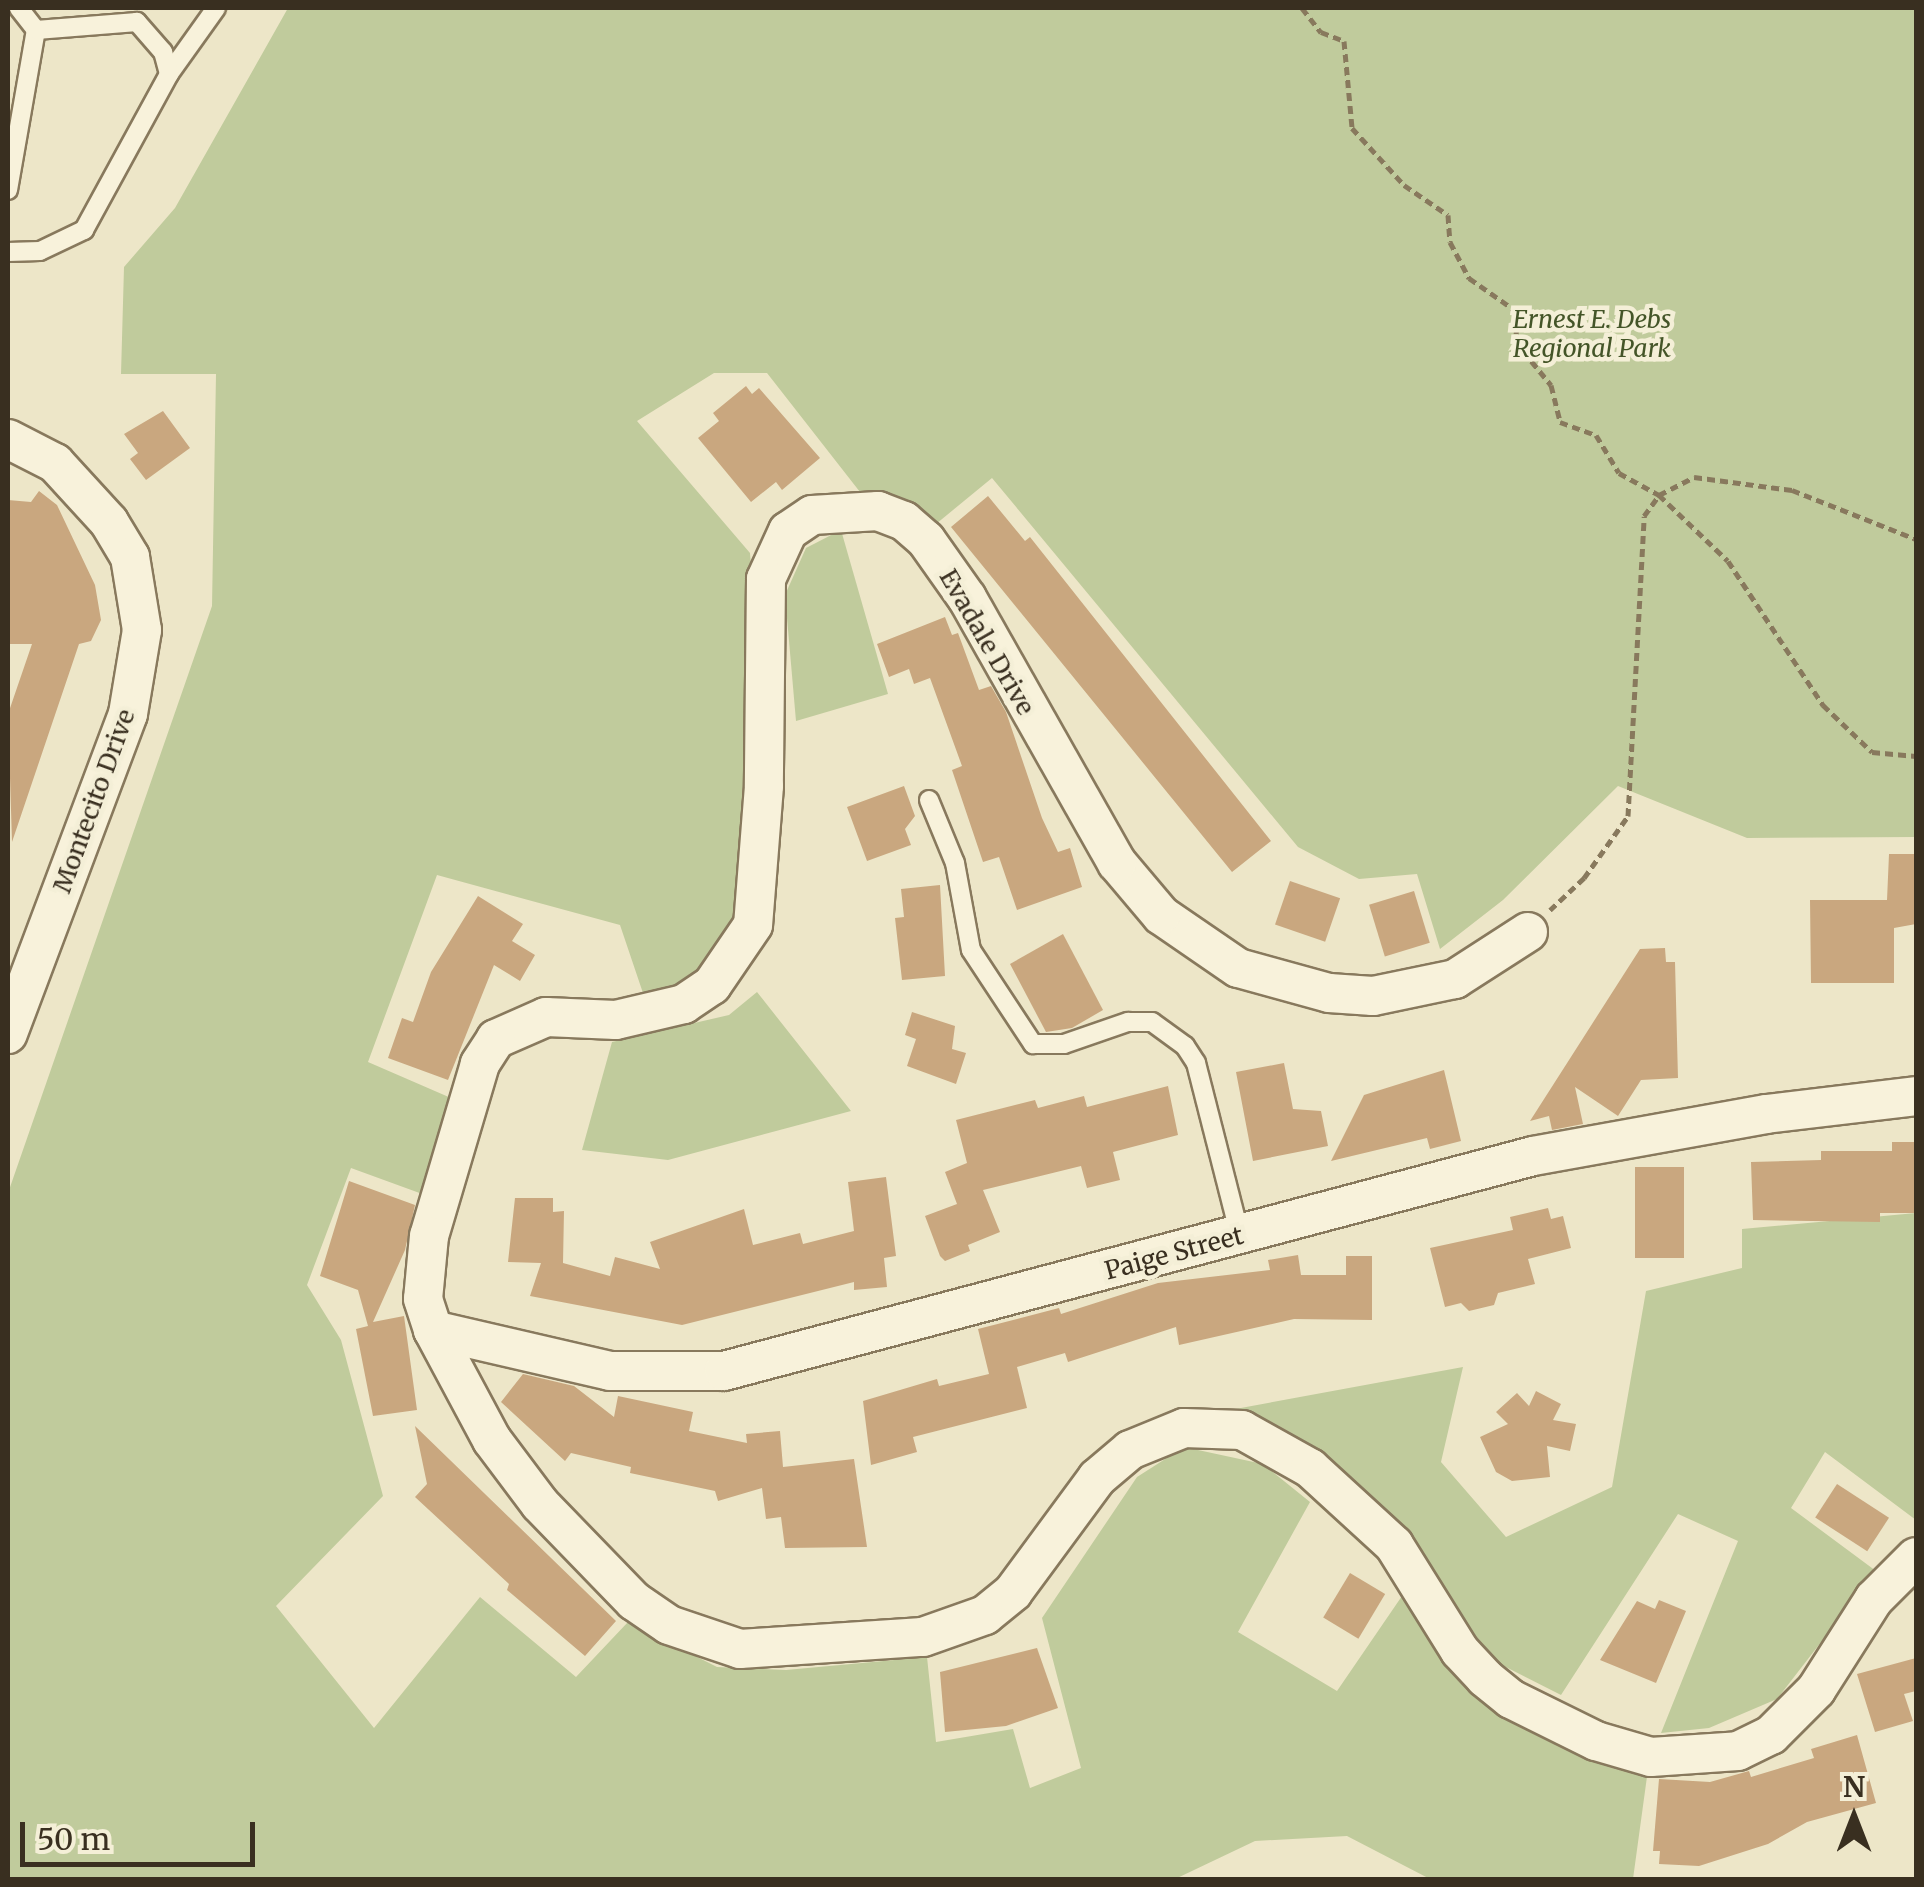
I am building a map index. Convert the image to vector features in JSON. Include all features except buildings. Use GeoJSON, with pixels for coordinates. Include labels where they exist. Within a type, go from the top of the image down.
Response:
{"type":"FeatureCollection","features":[{"type":"Feature","properties":{"kind":"street","name":"Montecito Drive"},"geometry":{"type":"LineString","coordinates":[[8,439],[55,463],[110,522],[130,558],[142,630],[128,714],[8,1034]]}},
{"type":"Feature","properties":{"kind":"street","name":"Evadale Drive"},"geometry":{"type":"LineString","coordinates":[[1528,932],[1455,979],[1373,996],[1329,993],[1238,968],[1161,915],[1117,863],[966,598],[926,540],[904,521],[878,511],[812,515],[788,531],[766,579],[764,786],[753,925],[712,985],[684,1004],[616,1020],[546,1017],[496,1039],[480,1064],[429,1236],[423,1299],[434,1330],[492,1440],[553,1518],[634,1601],[669,1625],[740,1648],[923,1636],[985,1615],[1039,1561],[1097,1478],[1130,1450],[1184,1428],[1242,1430],[1310,1468],[1394,1545],[1460,1650],[1485,1678],[1511,1699],[1596,1741],[1651,1758],[1738,1751],[1771,1734],[1816,1690],[1874,1599],[1916,1557]]}},
{"type":"Feature","properties":{"kind":"street","name":"Paige Street"},"geometry":{"type":"LineString","coordinates":[[434,1330],[610,1370],[724,1370],[1533,1156],[1749,1117],[1916,1096]]}},
{"type":"Feature","properties":{"kind":"lane"},"geometry":{"type":"LineString","coordinates":[[8,190],[36,30],[19,8]]}},
{"type":"Feature","properties":{"kind":"lane"},"geometry":{"type":"LineString","coordinates":[[8,252],[40,252],[84,230],[169,74],[216,8]]}},
{"type":"Feature","properties":{"kind":"lane"},"geometry":{"type":"LineString","coordinates":[[36,30],[138,22],[163,52],[169,74]]}},
{"type":"Feature","properties":{"kind":"lane"},"geometry":{"type":"LineString","coordinates":[[929,800],[955,863],[970,950],[1034,1044],[1064,1044],[1128,1022],[1152,1022],[1185,1046],[1196,1063],[1240,1236]]}},
{"type":"Feature","properties":{"kind":"path"},"geometry":{"type":"LineString","coordinates":[[1302,8],[1321,32],[1344,42],[1352,128],[1404,185],[1448,215],[1450,242],[1469,278],[1519,313],[1515,341],[1551,385],[1560,422],[1596,435],[1619,473],[1660,495],[1728,560],[1823,705],[1872,752],[1916,756]]}},
{"type":"Feature","properties":{"kind":"path"},"geometry":{"type":"LineString","coordinates":[[1528,932],[1618,836],[1633,783],[1644,516],[1660,495],[1694,477],[1792,490],[1916,540]]}},
{"type":"Feature","properties":{"kind":"green space","name":"Ernest E. Debs Regional Park"},"geometry":{"type":"Polygon","coordinates":[[[288,8],[1916,8],[1916,837],[1747,838],[1618,786],[1503,900],[1440,949],[1417,874],[1359,879],[1298,847],[992,478],[936,524],[860,492],[767,373],[714,373],[637,421],[750,553],[757,634],[739,937],[706,977],[645,999],[620,925],[437,875],[368,1062],[451,1098],[436,1199],[351,1168],[307,1285],[341,1340],[383,1496],[276,1606],[374,1728],[480,1597],[576,1677],[628,1622],[717,1667],[786,1670],[927,1657],[936,1742],[1013,1729],[1030,1788],[1081,1768],[1042,1618],[1137,1477],[1184,1447],[1263,1464],[1310,1502],[1238,1632],[1337,1691],[1402,1596],[1445,1665],[1503,1713],[1649,1762],[1633,1879],[1430,1879],[1347,1836],[1255,1841],[1173,1880],[8,1879],[8,1193],[212,606],[216,374],[121,374],[124,267],[175,208],[288,8]]]}},
{"type":"Feature","properties":{"kind":"green space"},"geometry":{"type":"Polygon","coordinates":[[[841,530],[888,694],[796,721],[785,595],[806,548],[841,530]]]}},
{"type":"Feature","properties":{"kind":"green space"},"geometry":{"type":"Polygon","coordinates":[[[757,992],[851,1111],[668,1160],[582,1150],[612,1042],[729,1015],[757,992]]]}},
{"type":"Feature","properties":{"kind":"green space"},"geometry":{"type":"Polygon","coordinates":[[[1916,1213],[1916,1520],[1825,1452],[1791,1508],[1876,1571],[1777,1699],[1709,1728],[1661,1733],[1738,1541],[1678,1514],[1561,1695],[1496,1662],[1445,1596],[1311,1453],[1230,1410],[1463,1367],[1441,1462],[1506,1537],[1612,1487],[1646,1291],[1742,1268],[1742,1229],[1916,1213]]]}}]}
